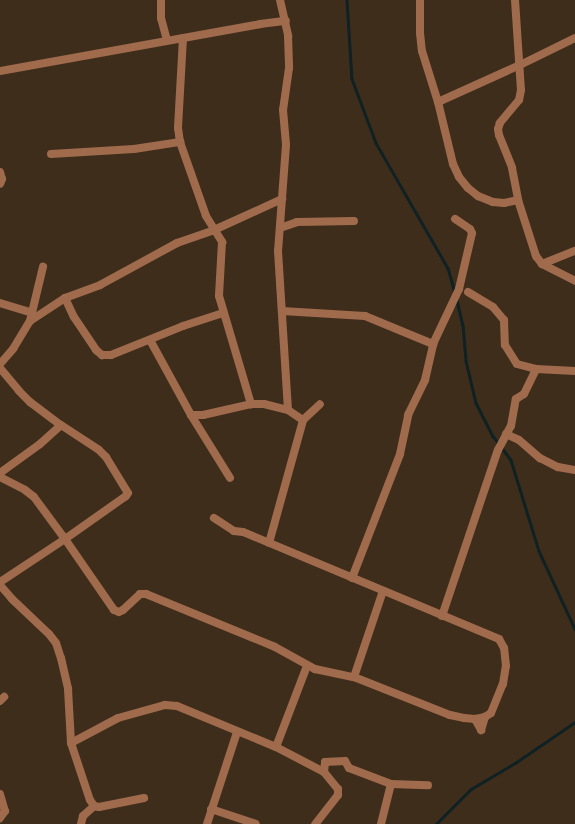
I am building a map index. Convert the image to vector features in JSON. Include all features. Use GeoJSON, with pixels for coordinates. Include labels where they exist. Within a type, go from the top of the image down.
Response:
{"type":"FeatureCollection","features":[{"type":"Feature","properties":{"kind":"street"},"geometry":{"type":"LineString","coordinates":[[161,0],[161,18],[167,40]]}},
{"type":"Feature","properties":{"kind":"street"},"geometry":{"type":"LineString","coordinates":[[280,0],[286,21],[289,68],[283,110],[286,145],[278,266],[288,410]]}},
{"type":"Feature","properties":{"kind":"street"},"geometry":{"type":"LineString","coordinates":[[420,0],[420,33],[422,51],[438,102],[453,164],[463,182],[478,196],[493,202],[504,203],[518,200]]}},
{"type":"Feature","properties":{"kind":"street"},"geometry":{"type":"LineString","coordinates":[[516,0],[521,90],[518,100],[500,123],[498,129],[512,168],[518,200],[536,256],[542,264],[575,281]]}},
{"type":"Feature","properties":{"kind":"street"},"geometry":{"type":"LineString","coordinates":[[0,70],[260,24],[286,21]]}},
{"type":"Feature","properties":{"kind":"street"},"geometry":{"type":"LineString","coordinates":[[183,38],[178,128],[180,142],[206,216],[222,242],[219,296],[251,404]]}},
{"type":"Feature","properties":{"kind":"street"},"geometry":{"type":"LineString","coordinates":[[438,102],[575,38]]}},
{"type":"Feature","properties":{"kind":"street"},"geometry":{"type":"LineString","coordinates":[[51,154],[134,149],[180,142]]}},
{"type":"Feature","properties":{"kind":"street"},"geometry":{"type":"LineString","coordinates":[[0,172],[2,179],[0,184]]}},
{"type":"Feature","properties":{"kind":"street"},"geometry":{"type":"LineString","coordinates":[[31,317],[66,298],[100,285],[177,244],[214,230],[282,199]]}},
{"type":"Feature","properties":{"kind":"street"},"geometry":{"type":"LineString","coordinates":[[352,578],[400,454],[408,415],[425,380],[433,344],[459,289],[472,238],[470,229],[455,219]]}},
{"type":"Feature","properties":{"kind":"street"},"geometry":{"type":"LineString","coordinates":[[280,228],[297,222],[354,221]]}},
{"type":"Feature","properties":{"kind":"street"},"geometry":{"type":"LineString","coordinates":[[542,264],[575,251]]}},
{"type":"Feature","properties":{"kind":"street"},"geometry":{"type":"LineString","coordinates":[[0,364],[13,349],[31,317],[42,267]]}},
{"type":"Feature","properties":{"kind":"street"},"geometry":{"type":"LineString","coordinates":[[468,292],[493,308],[504,320],[506,345],[517,364],[536,369],[575,371]]}},
{"type":"Feature","properties":{"kind":"street"},"geometry":{"type":"LineString","coordinates":[[66,298],[74,317],[91,344],[102,355],[111,355],[183,326],[223,313]]}},
{"type":"Feature","properties":{"kind":"street"},"geometry":{"type":"LineString","coordinates":[[0,303],[31,317]]}},
{"type":"Feature","properties":{"kind":"street"},"geometry":{"type":"LineString","coordinates":[[282,311],[365,316],[433,344]]}},
{"type":"Feature","properties":{"kind":"street"},"geometry":{"type":"LineString","coordinates":[[150,340],[191,415],[230,478]]}},
{"type":"Feature","properties":{"kind":"street"},"geometry":{"type":"LineString","coordinates":[[0,368],[19,391],[61,425],[99,450],[106,457],[128,493],[126,496],[0,582]]}},
{"type":"Feature","properties":{"kind":"street"},"geometry":{"type":"LineString","coordinates":[[442,616],[498,450],[511,426],[516,399],[524,394],[536,369]]}},
{"type":"Feature","properties":{"kind":"street"},"geometry":{"type":"LineString","coordinates":[[191,415],[203,415],[251,404],[264,404],[288,410],[303,420]]}},
{"type":"Feature","properties":{"kind":"street"},"geometry":{"type":"LineString","coordinates":[[269,543],[303,420],[320,404]]}},
{"type":"Feature","properties":{"kind":"street"},"geometry":{"type":"LineString","coordinates":[[0,473],[40,444],[61,425]]}},
{"type":"Feature","properties":{"kind":"street"},"geometry":{"type":"LineString","coordinates":[[506,434],[524,444],[540,458],[558,467],[575,470]]}},
{"type":"Feature","properties":{"kind":"street"},"geometry":{"type":"LineString","coordinates":[[0,477],[25,490],[34,498],[65,538],[114,610],[118,612],[123,610],[140,594],[146,594],[275,646],[307,666],[354,678],[450,715],[475,719],[485,717],[491,713],[496,705],[503,684],[506,666],[504,648],[499,639],[243,532],[230,530],[214,518]]}},
{"type":"Feature","properties":{"kind":"street"},"geometry":{"type":"LineString","coordinates":[[0,585],[12,599],[49,634],[56,643],[68,689],[71,743],[90,800],[94,806],[99,807],[144,798]]}},
{"type":"Feature","properties":{"kind":"street"},"geometry":{"type":"LineString","coordinates":[[354,678],[383,591]]}},
{"type":"Feature","properties":{"kind":"street"},"geometry":{"type":"LineString","coordinates":[[276,747],[307,666]]}},
{"type":"Feature","properties":{"kind":"street"},"geometry":{"type":"LineString","coordinates":[[71,743],[118,718],[165,704],[178,706],[237,732],[276,747],[324,772],[339,792],[315,824]]}},
{"type":"Feature","properties":{"kind":"street"},"geometry":{"type":"LineString","coordinates":[[475,719],[481,730],[485,717]]}},
{"type":"Feature","properties":{"kind":"street"},"geometry":{"type":"LineString","coordinates":[[207,824],[237,732]]}},
{"type":"Feature","properties":{"kind":"street"},"geometry":{"type":"LineString","coordinates":[[324,772],[325,762],[345,761],[349,768],[391,784],[428,785]]}},
{"type":"Feature","properties":{"kind":"street"},"geometry":{"type":"LineString","coordinates":[[381,824],[391,784]]}},
{"type":"Feature","properties":{"kind":"street"},"geometry":{"type":"LineString","coordinates":[[0,794],[5,811],[0,818]]}},
{"type":"Feature","properties":{"kind":"street"},"geometry":{"type":"LineString","coordinates":[[81,824],[83,816],[94,806]]}},
{"type":"Feature","properties":{"kind":"street"},"geometry":{"type":"LineString","coordinates":[[211,809],[256,824]]}},
{"type":"Feature","properties":{"kind":"waterway"},"geometry":{"type":"LineString","coordinates":[[347,0],[352,79],[376,143],[448,268],[455,293]]}},
{"type":"Feature","properties":{"kind":"waterway"},"geometry":{"type":"LineString","coordinates":[[457,300],[463,325],[466,361],[476,403],[493,436],[511,460],[539,551],[575,629]]}},
{"type":"Feature","properties":{"kind":"waterway"},"geometry":{"type":"LineString","coordinates":[[436,824],[471,789],[515,763],[575,722]]}}]}
